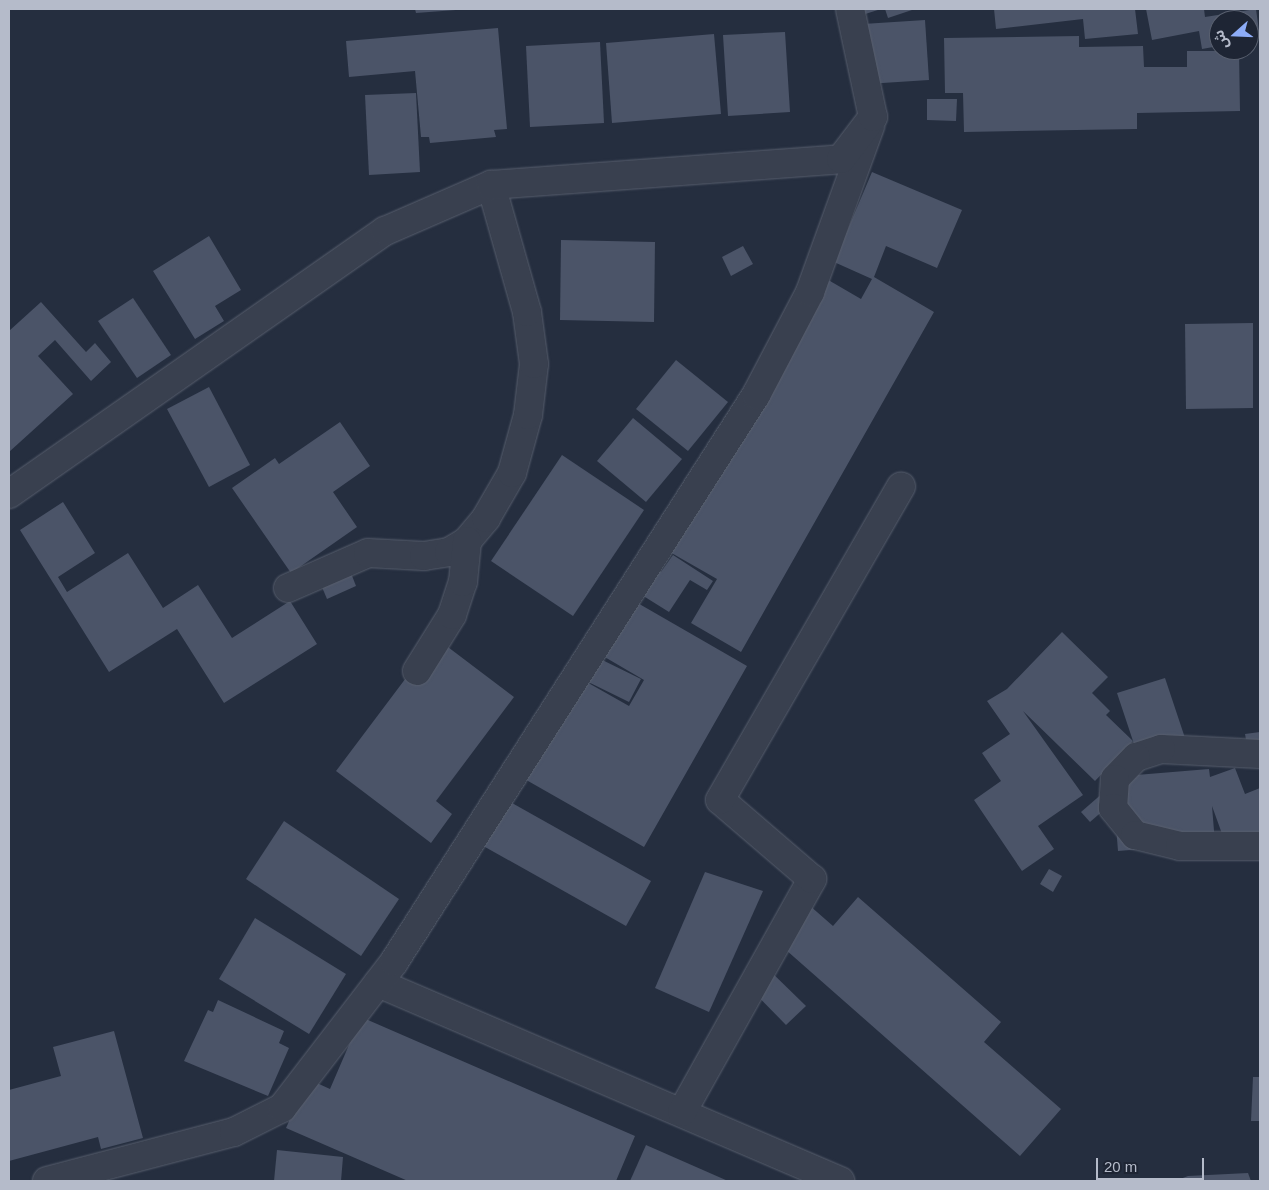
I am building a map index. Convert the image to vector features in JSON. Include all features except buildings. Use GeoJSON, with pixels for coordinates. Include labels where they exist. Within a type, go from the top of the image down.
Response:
{"type":"FeatureCollection","features":[{"type":"Feature","properties":{"kind":"street"},"geometry":{"type":"LineString","coordinates":[[47,1181],[234,1132],[282,1108],[378,983],[756,395],[810,292],[873,117],[850,9]]}},
{"type":"Feature","properties":{"kind":"street"},"geometry":{"type":"LineString","coordinates":[[9,494],[384,231],[491,185],[841,159],[873,117]]}},
{"type":"Feature","properties":{"kind":"street"},"geometry":{"type":"LineString","coordinates":[[288,588],[368,553],[424,556],[449,552],[467,541],[486,518],[512,472],[528,415],[534,364],[527,312],[491,185]]}},
{"type":"Feature","properties":{"kind":"street"},"geometry":{"type":"LineString","coordinates":[[682,1112],[812,879],[720,800],[901,486]]}},
{"type":"Feature","properties":{"kind":"street"},"geometry":{"type":"LineString","coordinates":[[418,671],[452,615],[463,582],[467,541]]}},
{"type":"Feature","properties":{"kind":"street"},"geometry":{"type":"LineString","coordinates":[[1260,754],[1161,749],[1136,757],[1115,779],[1113,808],[1135,835],[1180,846],[1260,846]]}},
{"type":"Feature","properties":{"kind":"street"},"geometry":{"type":"LineString","coordinates":[[378,983],[840,1181]]}}]}
